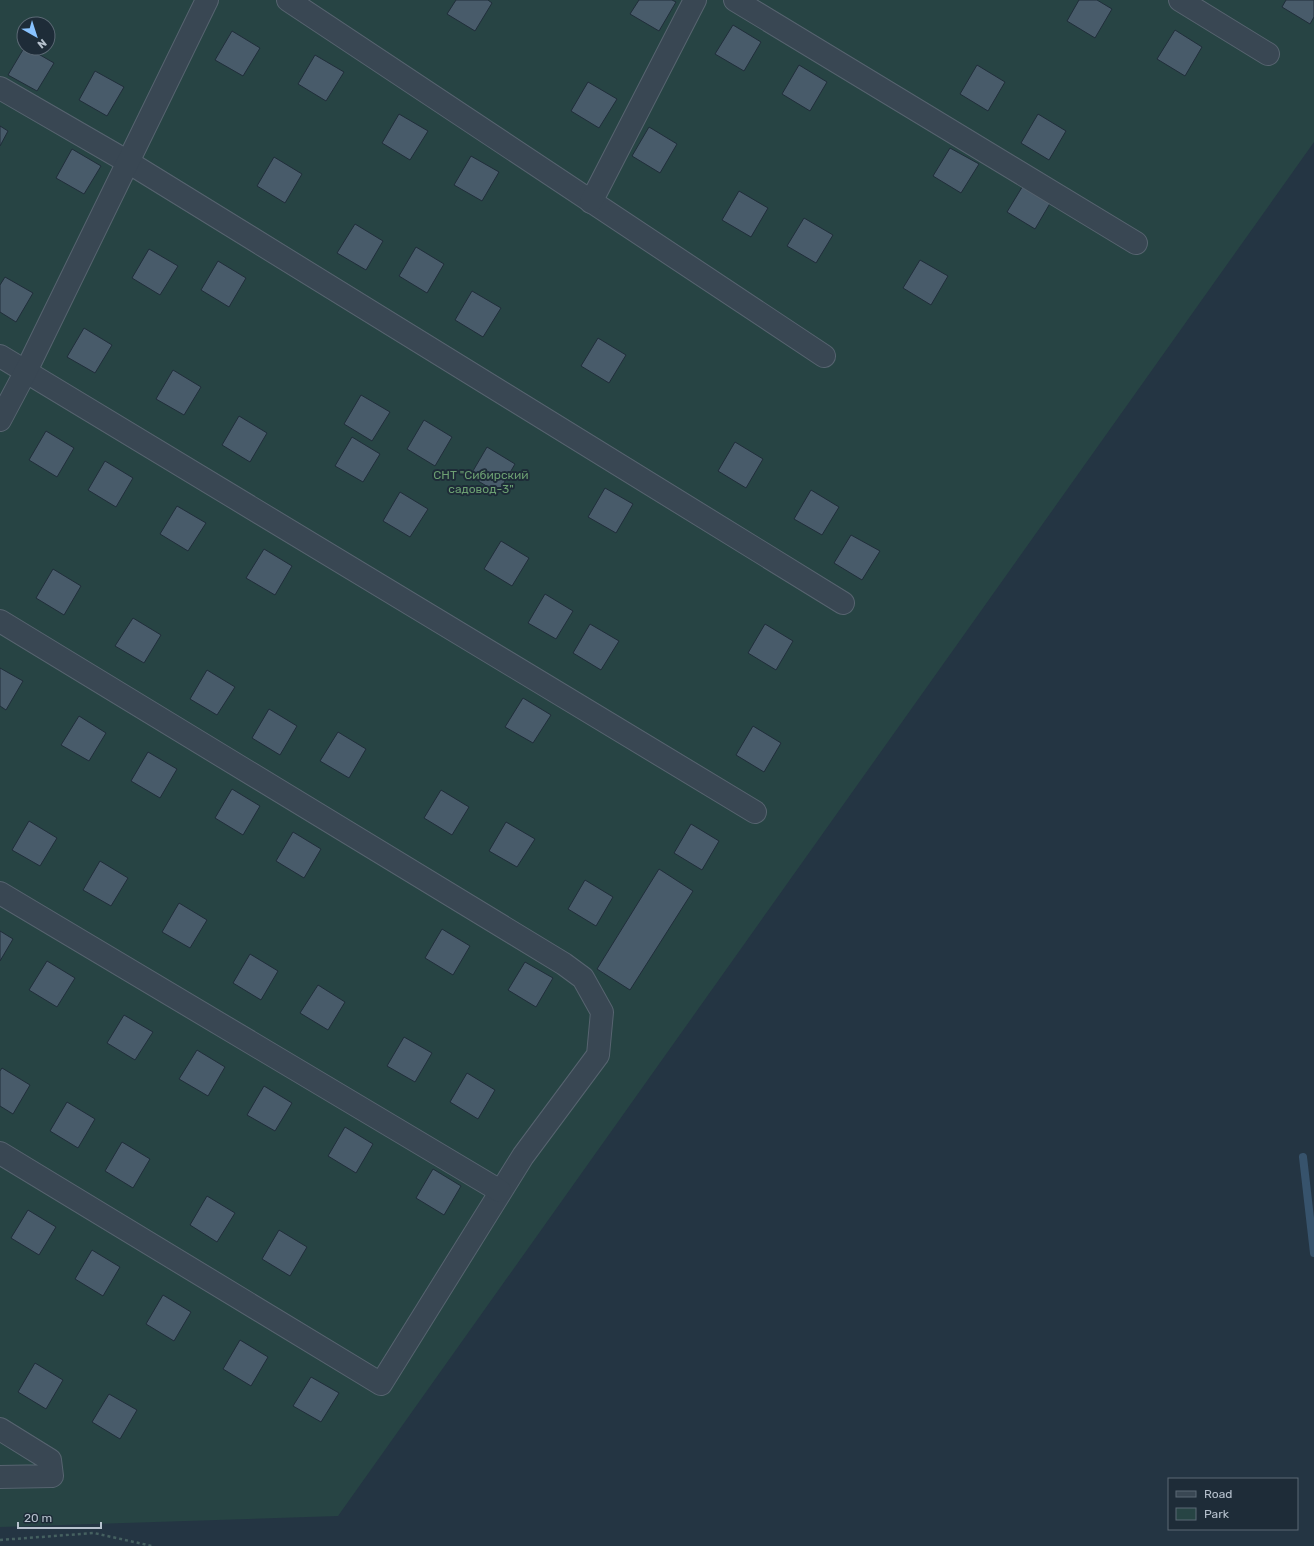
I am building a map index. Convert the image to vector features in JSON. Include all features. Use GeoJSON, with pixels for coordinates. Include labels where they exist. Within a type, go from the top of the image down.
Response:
{"type":"FeatureCollection","features":[{"type":"Feature","properties":{"kind":"lane"},"geometry":{"type":"LineString","coordinates":[[0,420],[26,371],[207,0]]}},
{"type":"Feature","properties":{"kind":"lane"},"geometry":{"type":"LineString","coordinates":[[288,0],[824,356]]}},
{"type":"Feature","properties":{"kind":"lane"},"geometry":{"type":"LineString","coordinates":[[592,202],[695,0]]}},
{"type":"Feature","properties":{"kind":"lane"},"geometry":{"type":"LineString","coordinates":[[735,0],[1136,243]]}},
{"type":"Feature","properties":{"kind":"lane"},"geometry":{"type":"LineString","coordinates":[[1180,0],[1268,54]]}},
{"type":"Feature","properties":{"kind":"lane"},"geometry":{"type":"LineString","coordinates":[[0,88],[128,162],[843,603]]}},
{"type":"Feature","properties":{"kind":"lane"},"geometry":{"type":"LineString","coordinates":[[0,356],[755,812]]}},
{"type":"Feature","properties":{"kind":"lane"},"geometry":{"type":"LineString","coordinates":[[0,621],[564,964],[583,978],[602,1012],[598,1055],[523,1156],[500,1191],[491,1210],[381,1384],[0,1153]]}},
{"type":"Feature","properties":{"kind":"lane"},"geometry":{"type":"LineString","coordinates":[[0,893],[500,1191]]}},
{"type":"Feature","properties":{"kind":"lane"},"geometry":{"type":"LineString","coordinates":[[0,1429],[50,1460],[52,1476],[0,1477]]}},
{"type":"Feature","properties":{"kind":"path"},"geometry":{"type":"LineString","coordinates":[[0,1540],[94,1533],[152,1546]]}},
{"type":"Feature","properties":{"kind":"green space","name":"СНТ \"Сибирский садовод-3\""},"geometry":{"type":"Polygon","coordinates":[[[0,0],[1314,0],[1314,142],[338,1516],[0,1527],[0,0]]]}},
{"type":"Feature","properties":{"kind":"building"},"geometry":{"type":"Polygon","coordinates":[[[456,0],[488,0],[492,3],[475,31],[447,14],[456,0]]]}},
{"type":"Feature","properties":{"kind":"building"},"geometry":{"type":"Polygon","coordinates":[[[639,0],[672,0],[676,2],[659,31],[630,14],[639,0]]]}},
{"type":"Feature","properties":{"kind":"building"},"geometry":{"type":"Polygon","coordinates":[[[1079,0],[1097,0],[1112,9],[1095,38],[1067,21],[1079,0]]]}},
{"type":"Feature","properties":{"kind":"building"},"geometry":{"type":"Polygon","coordinates":[[[1286,0],[1314,0],[1314,17],[1310,24],[1282,7],[1286,0]]]}},
{"type":"Feature","properties":{"kind":"building"},"geometry":{"type":"Polygon","coordinates":[[[733,25],[761,42],[744,71],[715,54],[733,25]]]}},
{"type":"Feature","properties":{"kind":"building"},"geometry":{"type":"Polygon","coordinates":[[[1175,30],[1202,47],[1185,76],[1157,59],[1175,30]]]}},
{"type":"Feature","properties":{"kind":"building"},"geometry":{"type":"Polygon","coordinates":[[[232,31],[260,48],[243,76],[215,60],[232,31]]]}},
{"type":"Feature","properties":{"kind":"building"},"geometry":{"type":"Polygon","coordinates":[[[315,55],[344,72],[326,101],[298,84],[315,55]]]}},
{"type":"Feature","properties":{"kind":"building"},"geometry":{"type":"Polygon","coordinates":[[[19,56],[42,56],[54,63],[37,91],[8,75],[19,56]]]}},
{"type":"Feature","properties":{"kind":"building"},"geometry":{"type":"Polygon","coordinates":[[[799,65],[827,82],[810,111],[782,94],[799,65]]]}},
{"type":"Feature","properties":{"kind":"building"},"geometry":{"type":"Polygon","coordinates":[[[977,65],[1005,82],[988,111],[960,94],[977,65]]]}},
{"type":"Feature","properties":{"kind":"building"},"geometry":{"type":"Polygon","coordinates":[[[95,71],[124,87],[107,116],[79,100],[95,71]]]}},
{"type":"Feature","properties":{"kind":"building"},"geometry":{"type":"Polygon","coordinates":[[[588,82],[617,99],[599,128],[571,111],[588,82]]]}},
{"type":"Feature","properties":{"kind":"building"},"geometry":{"type":"Polygon","coordinates":[[[399,114],[428,131],[410,160],[382,143],[399,114]]]}},
{"type":"Feature","properties":{"kind":"building"},"geometry":{"type":"Polygon","coordinates":[[[1038,114],[1066,131],[1049,160],[1021,143],[1038,114]]]}},
{"type":"Feature","properties":{"kind":"building"},"geometry":{"type":"Polygon","coordinates":[[[0,126],[8,131],[0,146],[0,126]]]}},
{"type":"Feature","properties":{"kind":"building"},"geometry":{"type":"Polygon","coordinates":[[[649,127],[677,144],[660,173],[632,156],[649,127]]]}},
{"type":"Feature","properties":{"kind":"building"},"geometry":{"type":"Polygon","coordinates":[[[950,148],[979,164],[961,193],[933,176],[950,148]]]}},
{"type":"Feature","properties":{"kind":"building"},"geometry":{"type":"Polygon","coordinates":[[[72,149],[101,166],[84,194],[56,178],[72,149]]]}},
{"type":"Feature","properties":{"kind":"building"},"geometry":{"type":"Polygon","coordinates":[[[471,156],[499,172],[482,201],[454,185],[471,156]]]}},
{"type":"Feature","properties":{"kind":"building"},"geometry":{"type":"Polygon","coordinates":[[[274,157],[302,174],[285,203],[257,186],[274,157]]]}},
{"type":"Feature","properties":{"kind":"building"},"geometry":{"type":"Polygon","coordinates":[[[1024,184],[1052,200],[1035,229],[1007,212],[1024,184]]]}},
{"type":"Feature","properties":{"kind":"building"},"geometry":{"type":"Polygon","coordinates":[[[739,191],[768,208],[751,237],[722,220],[739,191]]]}},
{"type":"Feature","properties":{"kind":"building"},"geometry":{"type":"Polygon","coordinates":[[[804,218],[833,235],[816,263],[787,246],[804,218]]]}},
{"type":"Feature","properties":{"kind":"building"},"geometry":{"type":"Polygon","coordinates":[[[355,224],[383,241],[366,270],[337,253],[355,224]]]}},
{"type":"Feature","properties":{"kind":"building"},"geometry":{"type":"Polygon","coordinates":[[[416,247],[444,264],[427,293],[399,276],[416,247]]]}},
{"type":"Feature","properties":{"kind":"building"},"geometry":{"type":"Polygon","coordinates":[[[149,249],[178,266],[160,295],[132,278],[149,249]]]}},
{"type":"Feature","properties":{"kind":"building"},"geometry":{"type":"Polygon","coordinates":[[[920,260],[948,276],[931,305],[903,288],[920,260]]]}},
{"type":"Feature","properties":{"kind":"building"},"geometry":{"type":"Polygon","coordinates":[[[218,261],[246,278],[229,307],[201,290],[218,261]]]}},
{"type":"Feature","properties":{"kind":"building"},"geometry":{"type":"Polygon","coordinates":[[[5,277],[33,293],[16,322],[0,312],[0,285],[5,277]]]}},
{"type":"Feature","properties":{"kind":"building"},"geometry":{"type":"Polygon","coordinates":[[[472,291],[501,308],[483,337],[455,320],[472,291]]]}},
{"type":"Feature","properties":{"kind":"building"},"geometry":{"type":"Polygon","coordinates":[[[84,328],[112,345],[95,373],[67,357],[84,328]]]}},
{"type":"Feature","properties":{"kind":"building"},"geometry":{"type":"Polygon","coordinates":[[[598,338],[626,355],[609,383],[581,366],[598,338]]]}},
{"type":"Feature","properties":{"kind":"building"},"geometry":{"type":"Polygon","coordinates":[[[173,370],[201,387],[184,415],[156,399],[173,370]]]}},
{"type":"Feature","properties":{"kind":"building"},"geometry":{"type":"Polygon","coordinates":[[[361,395],[390,412],[372,441],[344,424],[361,395]]]}},
{"type":"Feature","properties":{"kind":"building"},"geometry":{"type":"Polygon","coordinates":[[[239,416],[267,433],[250,462],[222,445],[239,416]]]}},
{"type":"Feature","properties":{"kind":"building"},"geometry":{"type":"Polygon","coordinates":[[[424,420],[452,437],[435,466],[407,449],[424,420]]]}},
{"type":"Feature","properties":{"kind":"building"},"geometry":{"type":"Polygon","coordinates":[[[46,431],[74,448],[57,477],[29,460],[46,431]]]}},
{"type":"Feature","properties":{"kind":"building"},"geometry":{"type":"Polygon","coordinates":[[[352,437],[380,454],[363,482],[335,466],[352,437]]]}},
{"type":"Feature","properties":{"kind":"building"},"geometry":{"type":"Polygon","coordinates":[[[735,442],[763,459],[746,488],[718,471],[735,442]]]}},
{"type":"Feature","properties":{"kind":"building"},"geometry":{"type":"Polygon","coordinates":[[[487,447],[515,464],[498,493],[470,476],[487,447]]]}},
{"type":"Feature","properties":{"kind":"building"},"geometry":{"type":"Polygon","coordinates":[[[105,461],[133,478],[116,507],[88,490],[105,461]]]}},
{"type":"Feature","properties":{"kind":"building"},"geometry":{"type":"Polygon","coordinates":[[[605,488],[633,504],[616,533],[588,517],[605,488]]]}},
{"type":"Feature","properties":{"kind":"building"},"geometry":{"type":"Polygon","coordinates":[[[811,490],[839,507],[822,535],[794,519],[811,490]]]}},
{"type":"Feature","properties":{"kind":"building"},"geometry":{"type":"Polygon","coordinates":[[[400,492],[428,509],[410,537],[383,521],[400,492]]]}},
{"type":"Feature","properties":{"kind":"building"},"geometry":{"type":"Polygon","coordinates":[[[177,506],[206,523],[188,551],[160,534],[177,506]]]}},
{"type":"Feature","properties":{"kind":"building"},"geometry":{"type":"Polygon","coordinates":[[[851,535],[880,551],[862,580],[834,563],[851,535]]]}},
{"type":"Feature","properties":{"kind":"building"},"geometry":{"type":"Polygon","coordinates":[[[501,541],[529,558],[512,586],[484,569],[501,541]]]}},
{"type":"Feature","properties":{"kind":"building"},"geometry":{"type":"Polygon","coordinates":[[[264,549],[292,566],[275,595],[246,578],[264,549]]]}},
{"type":"Feature","properties":{"kind":"building"},"geometry":{"type":"Polygon","coordinates":[[[53,569],[81,586],[64,615],[36,598],[53,569]]]}},
{"type":"Feature","properties":{"kind":"building"},"geometry":{"type":"Polygon","coordinates":[[[545,594],[573,611],[556,639],[528,623],[545,594]]]}},
{"type":"Feature","properties":{"kind":"building"},"geometry":{"type":"Polygon","coordinates":[[[133,618],[161,635],[144,663],[115,646],[133,618]]]}},
{"type":"Feature","properties":{"kind":"building"},"geometry":{"type":"Polygon","coordinates":[[[590,624],[619,641],[601,670],[573,653],[590,624]]]}},
{"type":"Feature","properties":{"kind":"building"},"geometry":{"type":"Polygon","coordinates":[[[765,624],[793,641],[776,670],[748,653],[765,624]]]}},
{"type":"Feature","properties":{"kind":"building"},"geometry":{"type":"Polygon","coordinates":[[[0,668],[23,681],[6,710],[0,706],[0,668]]]}},
{"type":"Feature","properties":{"kind":"building"},"geometry":{"type":"Polygon","coordinates":[[[207,670],[235,687],[217,715],[190,699],[207,670]]]}},
{"type":"Feature","properties":{"kind":"building"},"geometry":{"type":"Polygon","coordinates":[[[523,698],[551,715],[533,743],[505,727],[523,698]]]}},
{"type":"Feature","properties":{"kind":"building"},"geometry":{"type":"Polygon","coordinates":[[[269,709],[297,726],[280,755],[252,738],[269,709]]]}},
{"type":"Feature","properties":{"kind":"building"},"geometry":{"type":"Polygon","coordinates":[[[79,716],[106,733],[89,761],[61,745],[79,716]]]}},
{"type":"Feature","properties":{"kind":"building"},"geometry":{"type":"Polygon","coordinates":[[[753,726],[781,743],[764,772],[736,755],[753,726]]]}},
{"type":"Feature","properties":{"kind":"building"},"geometry":{"type":"Polygon","coordinates":[[[338,732],[366,749],[349,778],[320,761],[338,732]]]}},
{"type":"Feature","properties":{"kind":"building"},"geometry":{"type":"Polygon","coordinates":[[[148,752],[177,769],[160,798],[131,781],[148,752]]]}},
{"type":"Feature","properties":{"kind":"building"},"geometry":{"type":"Polygon","coordinates":[[[232,789],[260,806],[243,835],[215,818],[232,789]]]}},
{"type":"Feature","properties":{"kind":"building"},"geometry":{"type":"Polygon","coordinates":[[[441,790],[469,807],[452,835],[424,818],[441,790]]]}},
{"type":"Feature","properties":{"kind":"building"},"geometry":{"type":"Polygon","coordinates":[[[29,821],[57,838],[40,866],[12,850],[29,821]]]}},
{"type":"Feature","properties":{"kind":"building"},"geometry":{"type":"Polygon","coordinates":[[[506,822],[535,839],[517,867],[489,851],[506,822]]]}},
{"type":"Feature","properties":{"kind":"building"},"geometry":{"type":"Polygon","coordinates":[[[691,824],[719,841],[702,870],[674,853],[691,824]]]}},
{"type":"Feature","properties":{"kind":"building"},"geometry":{"type":"Polygon","coordinates":[[[293,832],[321,849],[304,878],[276,861],[293,832]]]}},
{"type":"Feature","properties":{"kind":"building"},"geometry":{"type":"Polygon","coordinates":[[[100,861],[128,878],[111,906],[83,890],[100,861]]]}},
{"type":"Feature","properties":{"kind":"building"},"geometry":{"type":"Polygon","coordinates":[[[659,869],[693,891],[630,990],[597,969],[659,869]]]}},
{"type":"Feature","properties":{"kind":"building"},"geometry":{"type":"Polygon","coordinates":[[[585,880],[613,897],[596,926],[568,909],[585,880]]]}},
{"type":"Feature","properties":{"kind":"building"},"geometry":{"type":"Polygon","coordinates":[[[179,903],[207,920],[190,948],[162,932],[179,903]]]}},
{"type":"Feature","properties":{"kind":"building"},"geometry":{"type":"Polygon","coordinates":[[[442,929],[470,946],[453,975],[425,958],[442,929]]]}},
{"type":"Feature","properties":{"kind":"building"},"geometry":{"type":"Polygon","coordinates":[[[0,931],[13,939],[0,961],[0,931]]]}},
{"type":"Feature","properties":{"kind":"building"},"geometry":{"type":"Polygon","coordinates":[[[250,954],[278,971],[261,1000],[233,983],[250,954]]]}},
{"type":"Feature","properties":{"kind":"building"},"geometry":{"type":"Polygon","coordinates":[[[47,961],[75,978],[57,1007],[29,990],[47,961]]]}},
{"type":"Feature","properties":{"kind":"building"},"geometry":{"type":"Polygon","coordinates":[[[525,962],[553,978],[536,1007],[508,990],[525,962]]]}},
{"type":"Feature","properties":{"kind":"building"},"geometry":{"type":"Polygon","coordinates":[[[318,985],[345,1002],[328,1030],[300,1013],[318,985]]]}},
{"type":"Feature","properties":{"kind":"building"},"geometry":{"type":"Polygon","coordinates":[[[124,1015],[153,1032],[135,1060],[107,1043],[124,1015]]]}},
{"type":"Feature","properties":{"kind":"building"},"geometry":{"type":"Polygon","coordinates":[[[404,1037],[432,1053],[415,1082],[387,1066],[404,1037]]]}},
{"type":"Feature","properties":{"kind":"building"},"geometry":{"type":"Polygon","coordinates":[[[197,1050],[225,1067],[208,1096],[179,1079],[197,1050]]]}},
{"type":"Feature","properties":{"kind":"building"},"geometry":{"type":"Polygon","coordinates":[[[2,1068],[30,1085],[13,1114],[0,1106],[0,1071],[2,1068]]]}},
{"type":"Feature","properties":{"kind":"building"},"geometry":{"type":"Polygon","coordinates":[[[467,1073],[495,1090],[478,1119],[450,1102],[467,1073]]]}},
{"type":"Feature","properties":{"kind":"building"},"geometry":{"type":"Polygon","coordinates":[[[264,1086],[292,1103],[275,1131],[247,1115],[264,1086]]]}},
{"type":"Feature","properties":{"kind":"building"},"geometry":{"type":"Polygon","coordinates":[[[67,1102],[95,1119],[78,1148],[50,1131],[67,1102]]]}},
{"type":"Feature","properties":{"kind":"building"},"geometry":{"type":"Polygon","coordinates":[[[345,1127],[373,1144],[356,1173],[328,1156],[345,1127]]]}},
{"type":"Feature","properties":{"kind":"building"},"geometry":{"type":"Polygon","coordinates":[[[122,1142],[150,1159],[133,1188],[105,1171],[122,1142]]]}},
{"type":"Feature","properties":{"kind":"building"},"geometry":{"type":"Polygon","coordinates":[[[433,1169],[461,1186],[444,1215],[416,1198],[433,1169]]]}},
{"type":"Feature","properties":{"kind":"building"},"geometry":{"type":"Polygon","coordinates":[[[207,1196],[235,1213],[217,1242],[190,1225],[207,1196]]]}},
{"type":"Feature","properties":{"kind":"building"},"geometry":{"type":"Polygon","coordinates":[[[28,1210],[56,1227],[39,1255],[11,1238],[28,1210]]]}},
{"type":"Feature","properties":{"kind":"building"},"geometry":{"type":"Polygon","coordinates":[[[279,1230],[307,1247],[290,1276],[262,1259],[279,1230]]]}},
{"type":"Feature","properties":{"kind":"building"},"geometry":{"type":"Polygon","coordinates":[[[92,1250],[120,1267],[103,1296],[75,1279],[92,1250]]]}},
{"type":"Feature","properties":{"kind":"building"},"geometry":{"type":"Polygon","coordinates":[[[163,1295],[191,1312],[174,1341],[146,1324],[163,1295]]]}},
{"type":"Feature","properties":{"kind":"building"},"geometry":{"type":"Polygon","coordinates":[[[240,1340],[268,1357],[251,1386],[223,1369],[240,1340]]]}},
{"type":"Feature","properties":{"kind":"building"},"geometry":{"type":"Polygon","coordinates":[[[35,1363],[63,1380],[46,1409],[18,1392],[35,1363]]]}},
{"type":"Feature","properties":{"kind":"building"},"geometry":{"type":"Polygon","coordinates":[[[311,1377],[339,1393],[321,1422],[293,1406],[311,1377]]]}},
{"type":"Feature","properties":{"kind":"building"},"geometry":{"type":"Polygon","coordinates":[[[109,1394],[137,1410],[120,1439],[92,1422],[109,1394]]]}},
{"type":"Feature","properties":{"kind":"waterway"},"geometry":{"type":"LineString","coordinates":[[1303,1157],[1314,1253]]}}]}
